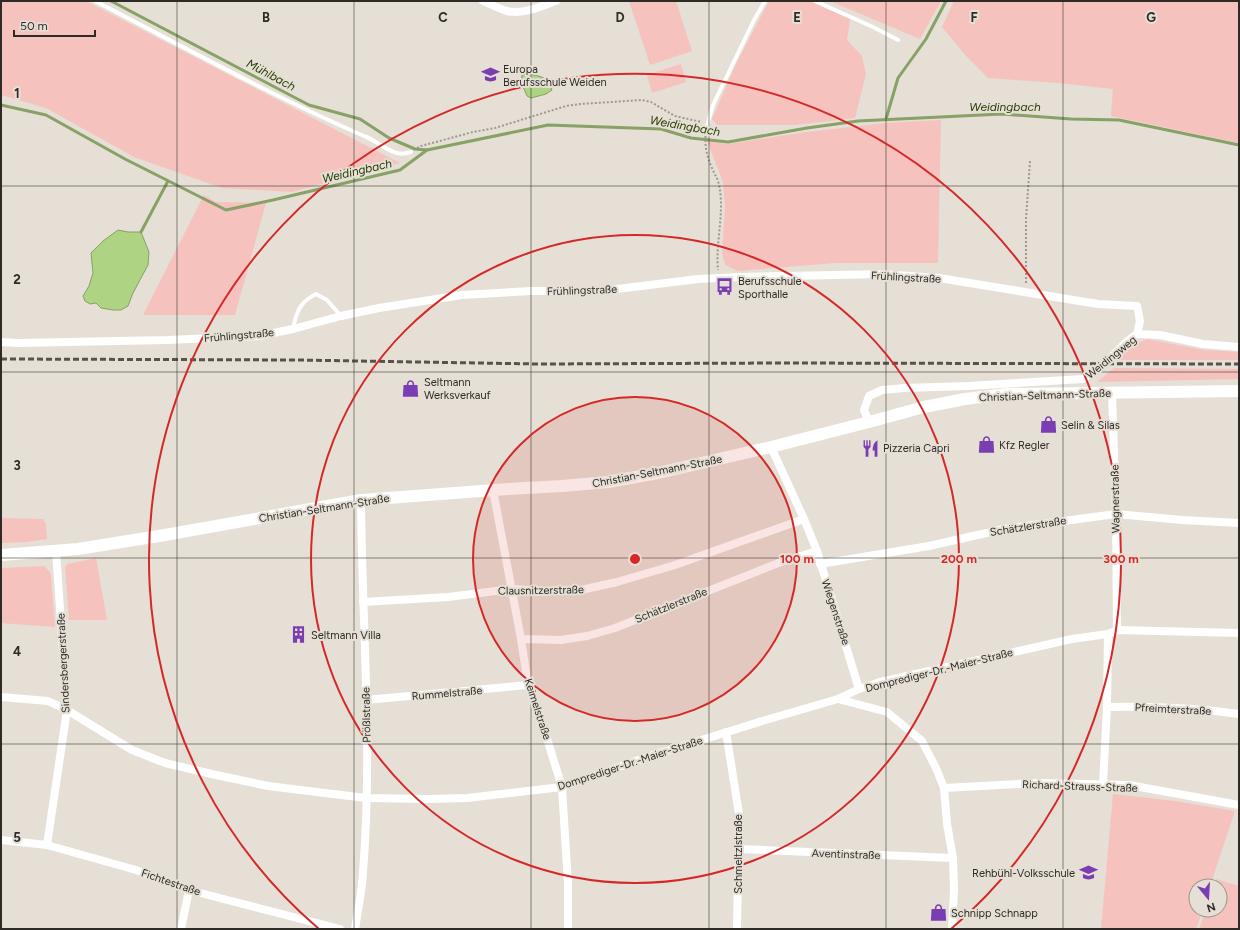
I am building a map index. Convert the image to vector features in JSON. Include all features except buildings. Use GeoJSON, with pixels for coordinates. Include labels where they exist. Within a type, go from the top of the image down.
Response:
{"type":"FeatureCollection","features":[{"type":"Feature","properties":{"kind":"main road","name":"Christian-Seltmann-Straße"},"geometry":{"type":"LineString","coordinates":[[1,555],[56,551],[158,536],[362,500],[608,482],[658,473],[771,447],[924,407],[965,399],[1008,394],[1239,391]]}},
{"type":"Feature","properties":{"kind":"street"},"geometry":{"type":"LineString","coordinates":[[483,1],[507,11],[524,11],[556,1]]}},
{"type":"Feature","properties":{"kind":"street","name":"Frühlingstraße"},"geometry":{"type":"LineString","coordinates":[[1,342],[25,343],[176,340],[259,336],[379,308],[462,295],[531,291],[601,291],[698,279],[882,274],[939,278],[1098,304],[1137,306],[1140,321],[1137,334]]}},
{"type":"Feature","properties":{"kind":"street","name":"Weidingweg"},"geometry":{"type":"LineString","coordinates":[[870,422],[864,410],[869,396],[882,390],[1083,379],[1106,363],[1125,343],[1137,334],[1160,335],[1203,344],[1239,346]]}},
{"type":"Feature","properties":{"kind":"street","name":"Wagnerstraße"},"geometry":{"type":"LineString","coordinates":[[1112,392],[1116,514],[1117,630]]}},
{"type":"Feature","properties":{"kind":"street","name":"Wiegenstraße"},"geometry":{"type":"LineString","coordinates":[[771,447],[817,551],[859,689]]}},
{"type":"Feature","properties":{"kind":"street","name":"Keimelstraße"},"geometry":{"type":"LineString","coordinates":[[493,490],[521,639],[528,685],[562,787],[568,884],[568,929]]}},
{"type":"Feature","properties":{"kind":"street","name":"Prößlstraße"},"geometry":{"type":"LineString","coordinates":[[355,929],[363,873],[366,798],[366,700],[362,500]]}},
{"type":"Feature","properties":{"kind":"street","name":"Schätzlerstraße"},"geometry":{"type":"LineString","coordinates":[[820,564],[929,546],[1004,529],[1116,514],[1239,523]]}},
{"type":"Feature","properties":{"kind":"street","name":"Clausnitzerstraße"},"geometry":{"type":"LineString","coordinates":[[363,602],[448,597],[512,589],[545,591],[581,590],[618,582],[675,564],[804,519]]}},
{"type":"Feature","properties":{"kind":"street","name":"Sindersbergerstraße"},"geometry":{"type":"LineString","coordinates":[[47,845],[68,710],[56,551]]}},
{"type":"Feature","properties":{"kind":"street","name":"Schätzlerstraße"},"geometry":{"type":"LineString","coordinates":[[521,639],[561,640],[587,636],[608,630],[774,565],[817,551]]}},
{"type":"Feature","properties":{"kind":"street","name":"Domprediger-Dr.-Maier-Straße"},"geometry":{"type":"LineString","coordinates":[[1,697],[48,701],[68,710],[132,750],[165,763],[216,775],[268,786],[366,798],[467,798],[562,787],[647,757],[768,718],[838,699],[859,689],[880,682],[1072,639],[1108,634],[1117,630],[1239,633]]}},
{"type":"Feature","properties":{"kind":"street"},"geometry":{"type":"LineString","coordinates":[[1103,785],[1107,707],[1108,634]]}},
{"type":"Feature","properties":{"kind":"street","name":"Rummelstraße"},"geometry":{"type":"LineString","coordinates":[[366,700],[528,685]]}},
{"type":"Feature","properties":{"kind":"street"},"geometry":{"type":"LineString","coordinates":[[838,699],[887,712],[922,741],[936,768],[944,788],[947,824],[953,858],[954,889],[952,929]]}},
{"type":"Feature","properties":{"kind":"street","name":"Pfreimterstraße"},"geometry":{"type":"LineString","coordinates":[[1107,707],[1161,708],[1239,714]]}},
{"type":"Feature","properties":{"kind":"street","name":"Schmeltzlstraße"},"geometry":{"type":"LineString","coordinates":[[726,732],[740,814],[737,929]]}},
{"type":"Feature","properties":{"kind":"street","name":"Richard-Strauss-Straße"},"geometry":{"type":"LineString","coordinates":[[944,788],[1037,783],[1129,785],[1239,805]]}},
{"type":"Feature","properties":{"kind":"street","name":"Fichtestraße"},"geometry":{"type":"LineString","coordinates":[[1,840],[47,845],[136,870],[189,890],[340,929]]}},
{"type":"Feature","properties":{"kind":"street","name":"Aventinstraße"},"geometry":{"type":"LineString","coordinates":[[739,849],[953,858]]}},
{"type":"Feature","properties":{"kind":"street"},"geometry":{"type":"LineString","coordinates":[[181,929],[189,890]]}},
{"type":"Feature","properties":{"kind":"lane"},"geometry":{"type":"LineString","coordinates":[[95,1],[234,74],[366,137],[394,152],[403,154],[411,152]]}},
{"type":"Feature","properties":{"kind":"lane"},"geometry":{"type":"LineString","coordinates":[[707,126],[713,105],[754,20],[765,1]]}},
{"type":"Feature","properties":{"kind":"lane"},"geometry":{"type":"LineString","coordinates":[[815,1],[898,40]]}},
{"type":"Feature","properties":{"kind":"lane"},"geometry":{"type":"LineString","coordinates":[[293,329],[295,315],[307,298],[316,294],[327,300],[341,316]]}},
{"type":"Feature","properties":{"kind":"path"},"geometry":{"type":"LineString","coordinates":[[421,146],[473,132],[495,128],[566,106],[633,99],[651,102],[675,116],[701,122],[707,126]]}},
{"type":"Feature","properties":{"kind":"path"},"geometry":{"type":"LineString","coordinates":[[705,133],[704,144],[712,169],[718,180],[720,192],[721,211],[717,256],[718,271],[721,278]]}},
{"type":"Feature","properties":{"kind":"path"},"geometry":{"type":"LineString","coordinates":[[1026,292],[1025,248],[1030,161]]}},
{"type":"Feature","properties":{"kind":"shaded area"},"geometry":{"type":"Polygon","coordinates":[[[1,1],[86,1],[400,163],[292,192],[222,188],[134,157],[46,108],[1,95],[1,1]]]}},
{"type":"Feature","properties":{"kind":"shaded area"},"geometry":{"type":"Polygon","coordinates":[[[629,1],[676,1],[692,51],[650,65],[629,1]]]}},
{"type":"Feature","properties":{"kind":"shaded area"},"geometry":{"type":"Polygon","coordinates":[[[769,1],[810,1],[850,19],[847,40],[862,56],[866,74],[855,118],[795,125],[717,125],[712,119],[736,64],[769,1]]]}},
{"type":"Feature","properties":{"kind":"shaded area"},"geometry":{"type":"Polygon","coordinates":[[[830,1],[941,1],[920,39],[830,1]]]}},
{"type":"Feature","properties":{"kind":"shaded area"},"geometry":{"type":"Polygon","coordinates":[[[954,1],[1239,1],[1239,143],[1111,116],[1113,89],[988,78],[966,56],[942,27],[954,1]]]}},
{"type":"Feature","properties":{"kind":"shaded area"},"geometry":{"type":"Polygon","coordinates":[[[681,64],[686,82],[652,93],[647,75],[681,64]]]}},
{"type":"Feature","properties":{"kind":"shaded area"},"geometry":{"type":"Polygon","coordinates":[[[528,74],[543,78],[549,82],[552,90],[546,94],[531,98],[527,96],[521,82],[522,75],[528,74]]]}},
{"type":"Feature","properties":{"kind":"shaded area"},"geometry":{"type":"Polygon","coordinates":[[[941,120],[938,263],[835,263],[738,271],[725,265],[722,254],[725,207],[723,182],[707,141],[727,144],[807,132],[885,123],[941,120]]]}},
{"type":"Feature","properties":{"kind":"shaded area"},"geometry":{"type":"Polygon","coordinates":[[[204,195],[216,202],[266,203],[235,315],[143,315],[204,195]]]}},
{"type":"Feature","properties":{"kind":"shaded area"},"geometry":{"type":"Polygon","coordinates":[[[118,230],[141,232],[149,252],[148,265],[133,293],[128,306],[121,310],[113,310],[101,308],[96,303],[90,304],[85,301],[83,296],[89,286],[93,273],[91,253],[103,241],[118,230]]]}},
{"type":"Feature","properties":{"kind":"shaded area"},"geometry":{"type":"Polygon","coordinates":[[[1147,339],[1204,350],[1239,352],[1239,360],[1117,360],[1130,347],[1147,339]]]}},
{"type":"Feature","properties":{"kind":"shaded area"},"geometry":{"type":"Polygon","coordinates":[[[1114,368],[1239,369],[1239,379],[1097,382],[1114,368]]]}},
{"type":"Feature","properties":{"kind":"shaded area"},"geometry":{"type":"Polygon","coordinates":[[[1,518],[43,519],[46,524],[47,539],[27,542],[1,543],[1,518]]]}},
{"type":"Feature","properties":{"kind":"shaded area"},"geometry":{"type":"Polygon","coordinates":[[[96,558],[107,620],[69,620],[65,567],[68,564],[96,558]]]}},
{"type":"Feature","properties":{"kind":"shaded area"},"geometry":{"type":"Polygon","coordinates":[[[44,566],[50,572],[51,576],[55,627],[1,623],[1,568],[44,566]]]}},
{"type":"Feature","properties":{"kind":"shaded area"},"geometry":{"type":"Polygon","coordinates":[[[1113,794],[1175,801],[1235,811],[1213,878],[1188,878],[1188,918],[1200,918],[1196,929],[1101,929],[1113,794]]]}},
{"type":"Feature","properties":{"kind":"shaded area"},"geometry":{"type":"Polygon","coordinates":[[[1228,883],[1239,886],[1239,929],[1199,929],[1203,918],[1228,918],[1228,883]]]}},
{"type":"Feature","properties":{"kind":"waterway","name":"Mühlbach"},"geometry":{"type":"LineString","coordinates":[[111,1],[309,105],[360,119],[389,138],[415,149],[427,150]]}},
{"type":"Feature","properties":{"kind":"waterway"},"geometry":{"type":"LineString","coordinates":[[886,119],[898,78],[926,39],[946,1]]}},
{"type":"Feature","properties":{"kind":"waterway","name":"Weidingbach"},"geometry":{"type":"LineString","coordinates":[[1,105],[46,115],[125,159],[226,210],[400,170],[427,150],[548,125],[661,129],[691,138],[728,142],[807,128],[858,121],[1002,114],[1071,119],[1119,120],[1239,145]]}},
{"type":"Feature","properties":{"kind":"waterway","name":"Weidingbach"},"geometry":{"type":"LineString","coordinates":[[141,232],[168,181]]}},
{"type":"Feature","properties":{"kind":"railway"},"geometry":{"type":"LineString","coordinates":[[1,359],[299,360],[539,364],[1239,364]]}},
{"type":"Feature","properties":{"kind":"place","name":"Europa Berufsschule Weiden"},"geometry":{"type":"Point","coordinates":[490,75]}},
{"type":"Feature","properties":{"kind":"place","name":"Berufsschule Sporthalle"},"geometry":{"type":"Point","coordinates":[725,287]}},
{"type":"Feature","properties":{"kind":"place","name":"Seltmann Werksverkauf"},"geometry":{"type":"Point","coordinates":[411,388]}},
{"type":"Feature","properties":{"kind":"place","name":"Selin & Silas"},"geometry":{"type":"Point","coordinates":[1048,425]}},
{"type":"Feature","properties":{"kind":"place","name":"Kfz Regler"},"geometry":{"type":"Point","coordinates":[986,445]}},
{"type":"Feature","properties":{"kind":"place","name":"Pizzeria Capri"},"geometry":{"type":"Point","coordinates":[870,448]}},
{"type":"Feature","properties":{"kind":"place","name":"Seltmann Villa"},"geometry":{"type":"Point","coordinates":[298,635]}},
{"type":"Feature","properties":{"kind":"place","name":"Rehbühl-Volksschule"},"geometry":{"type":"Point","coordinates":[1088,873]}},
{"type":"Feature","properties":{"kind":"place","name":"Schnipp Schnapp"},"geometry":{"type":"Point","coordinates":[938,913]}}]}
